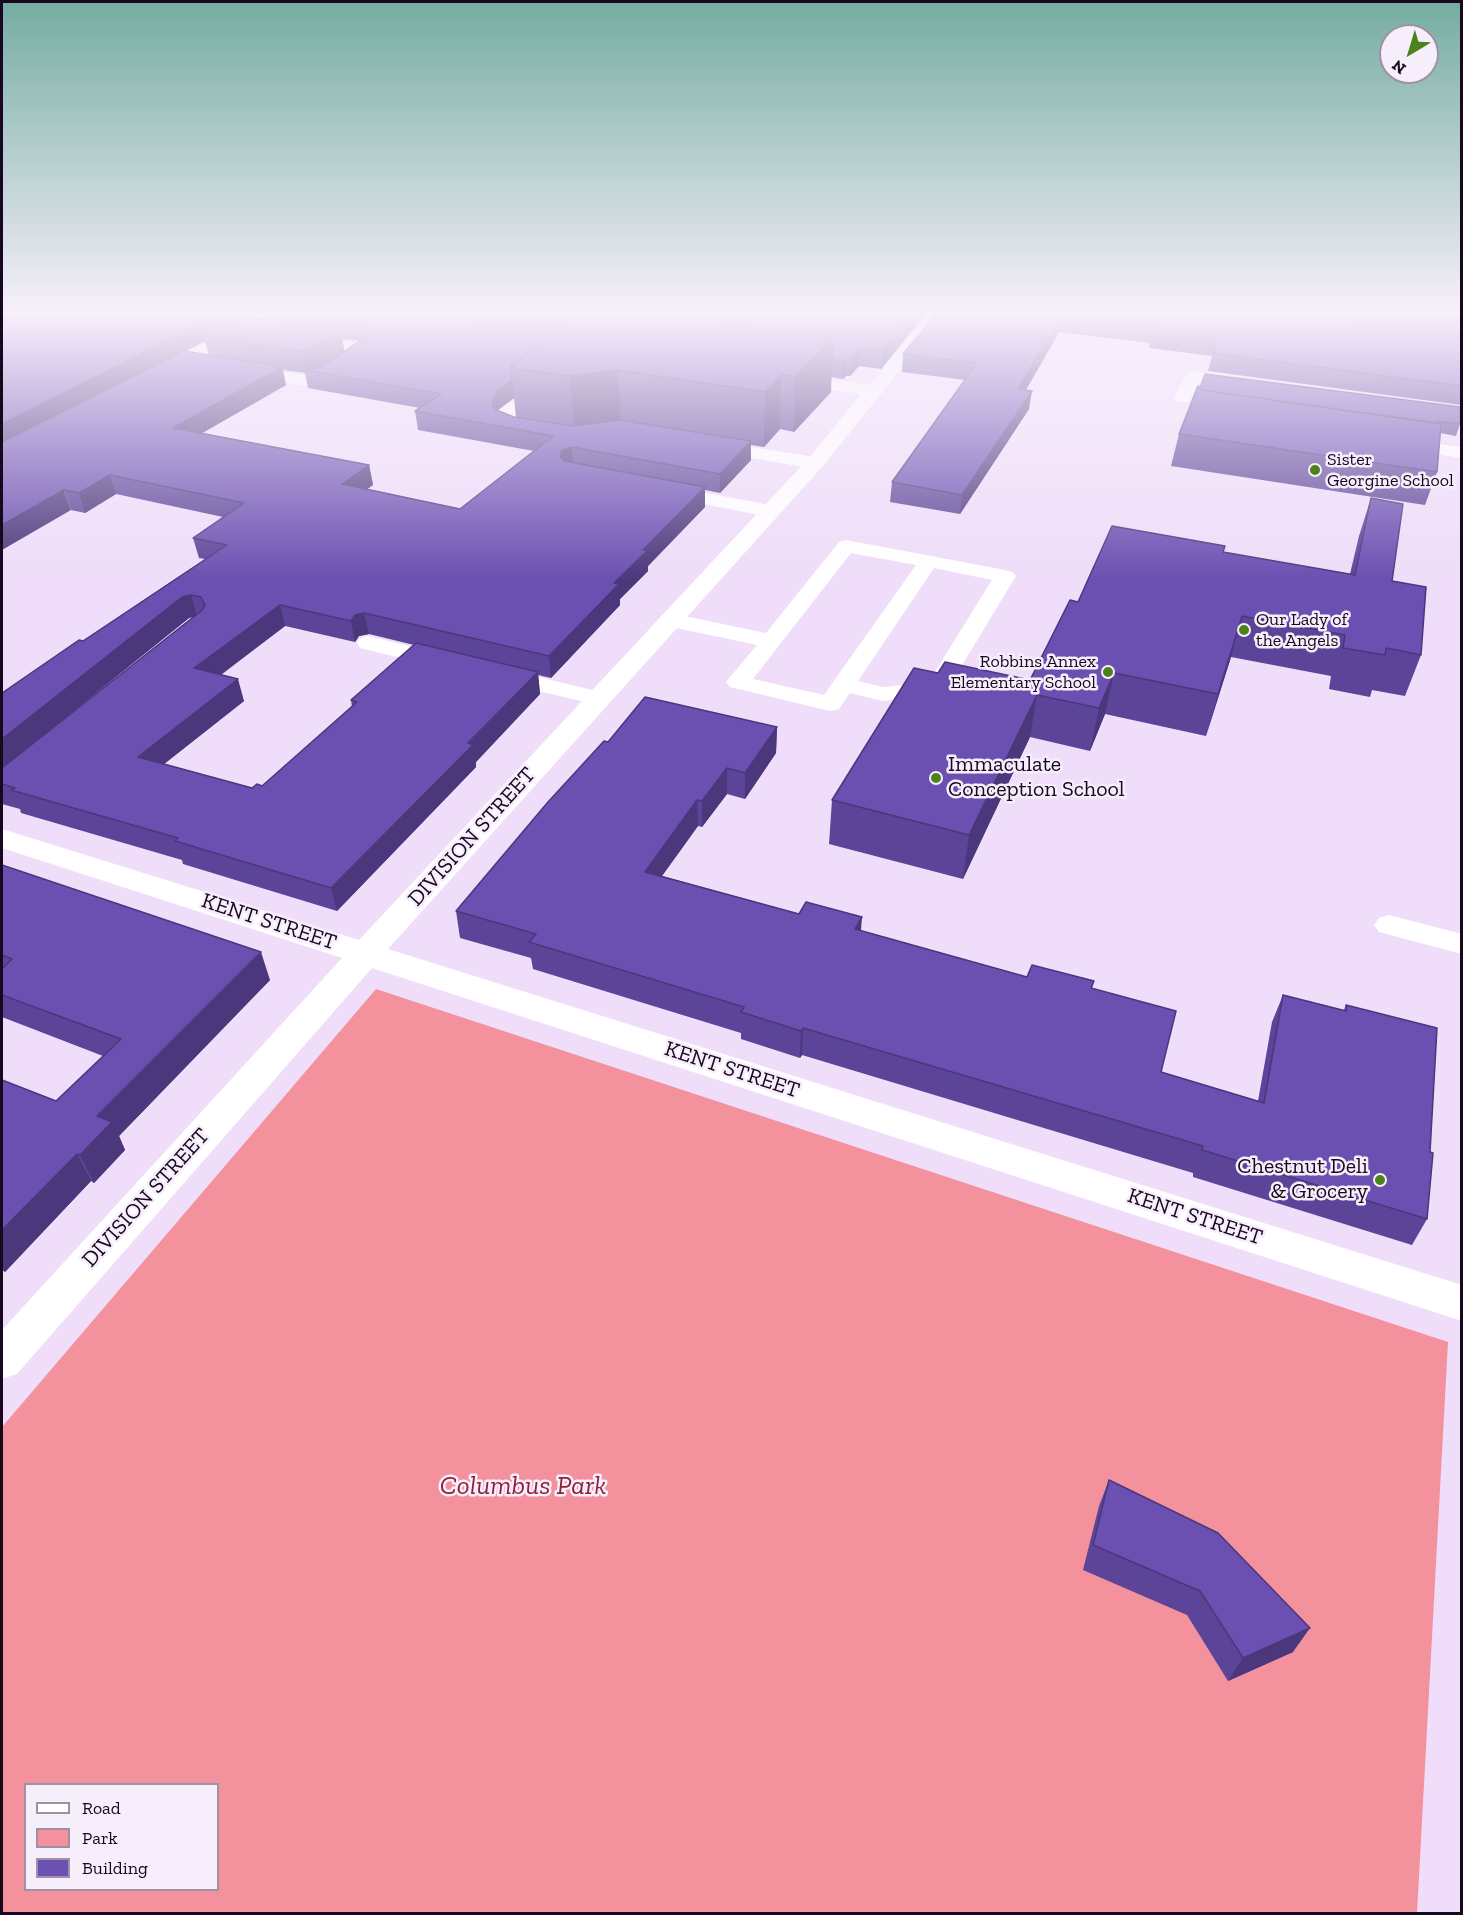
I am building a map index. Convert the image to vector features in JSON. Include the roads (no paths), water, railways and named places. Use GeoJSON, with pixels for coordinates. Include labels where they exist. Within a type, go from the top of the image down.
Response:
{"type":"FeatureCollection","features":[{"type":"Feature","properties":{"kind":"street","name":"DIVISION STREET"},"geometry":{"type":"LineString","coordinates":[[2,1360],[597,698],[815,463],[867,401]]}},
{"type":"Feature","properties":{"kind":"street","name":"KENT STREET"},"geometry":{"type":"LineString","coordinates":[[2,838],[1461,1302]]}},
{"type":"Feature","properties":{"kind":"lane"},"geometry":{"type":"LineString","coordinates":[[524,401],[507,414],[506,422],[517,429],[556,436]]}},
{"type":"Feature","properties":{"kind":"lane"},"geometry":{"type":"LineString","coordinates":[[1379,441],[1461,453]]}},
{"type":"Feature","properties":{"kind":"lane"},"geometry":{"type":"LineString","coordinates":[[691,442],[815,463]]}},
{"type":"Feature","properties":{"kind":"lane"},"geometry":{"type":"LineString","coordinates":[[644,487],[770,511]]}},
{"type":"Feature","properties":{"kind":"lane"},"geometry":{"type":"LineString","coordinates":[[843,684],[882,694],[936,690],[1005,576],[929,561],[846,546],[738,682],[830,704],[843,684],[929,561]]}},
{"type":"Feature","properties":{"kind":"lane"},"geometry":{"type":"LineString","coordinates":[[670,620],[772,640]]}},
{"type":"Feature","properties":{"kind":"lane"},"geometry":{"type":"LineString","coordinates":[[368,643],[597,698]]}},
{"type":"Feature","properties":{"kind":"lane"},"geometry":{"type":"LineString","coordinates":[[1389,926],[1461,944]]}},
{"type":"Feature","properties":{"kind":"place","name":"Sister Georgine School"},"geometry":{"type":"Point","coordinates":[1315,470]}},
{"type":"Feature","properties":{"kind":"place","name":"Our Lady of the Angels"},"geometry":{"type":"Point","coordinates":[1244,630]}},
{"type":"Feature","properties":{"kind":"place","name":"Robbins Annex Elementary School"},"geometry":{"type":"Point","coordinates":[1108,672]}},
{"type":"Feature","properties":{"kind":"place","name":"Immaculate Conception School"},"geometry":{"type":"Point","coordinates":[936,778]}},
{"type":"Feature","properties":{"kind":"place","name":"Chestnut Deli & Grocery"},"geometry":{"type":"Point","coordinates":[1380,1180]}},
{"type":"Feature","properties":{"kind":"park label","name":"Columbus Park"},"geometry":{"type":"Point","coordinates":[523,1486]}}]}
